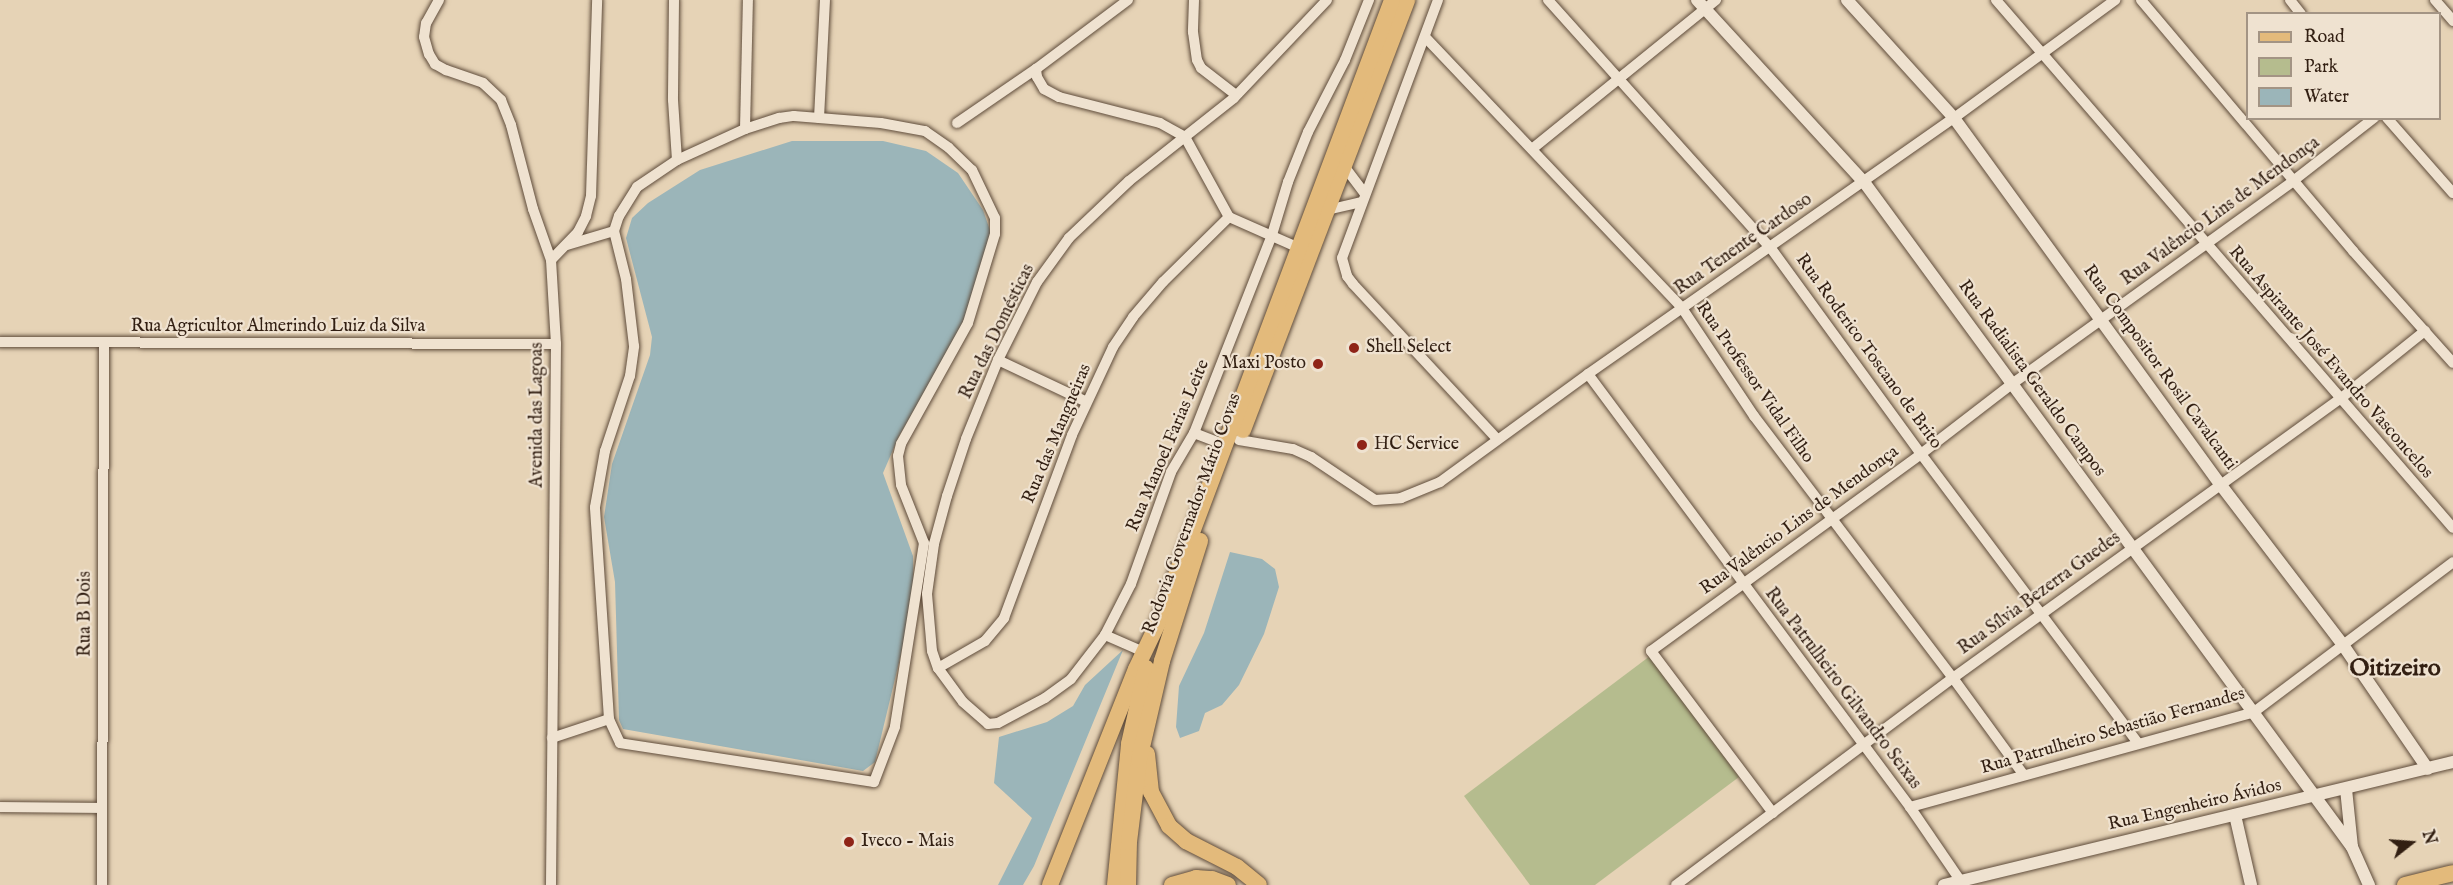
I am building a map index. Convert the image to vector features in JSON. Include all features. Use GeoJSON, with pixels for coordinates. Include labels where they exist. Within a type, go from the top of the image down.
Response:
{"type":"FeatureCollection","features":[{"type":"Feature","properties":{"kind":"main road","name":"Rodovia Governador Mário Covas"},"geometry":{"type":"LineString","coordinates":[[1128,885],[1134,794],[1149,713],[1179,602],[1299,248],[1392,0]]}},
{"type":"Feature","properties":{"kind":"main road","name":"Rodovia Governador Mário Covas"},"geometry":{"type":"LineString","coordinates":[[1158,623],[1327,210],[1407,0]]}},
{"type":"Feature","properties":{"kind":"main road"},"geometry":{"type":"LineString","coordinates":[[1050,885],[1144,652],[1158,623]]}},
{"type":"Feature","properties":{"kind":"main road"},"geometry":{"type":"LineString","coordinates":[[1115,885],[1129,744],[1158,623]]}},
{"type":"Feature","properties":{"kind":"main road"},"geometry":{"type":"LineString","coordinates":[[1149,713],[1149,774],[1158,810],[1169,826],[1186,841],[1237,867],[1259,885]]}},
{"type":"Feature","properties":{"kind":"main road"},"geometry":{"type":"LineString","coordinates":[[2405,885],[2453,873]]}},
{"type":"Feature","properties":{"kind":"main road"},"geometry":{"type":"LineString","coordinates":[[1172,885],[1196,878],[1212,879],[1228,885]]}},
{"type":"Feature","properties":{"kind":"street","name":"Avenida das Lagoas"},"geometry":{"type":"LineString","coordinates":[[439,0],[426,23],[424,37],[429,54],[441,67],[483,83],[501,100],[511,125],[536,218],[552,260],[556,344],[551,885]]}},
{"type":"Feature","properties":{"kind":"street"},"geometry":{"type":"LineString","coordinates":[[552,260],[567,245],[586,216],[591,196],[597,0]]}},
{"type":"Feature","properties":{"kind":"street"},"geometry":{"type":"LineString","coordinates":[[674,0],[672,66],[677,160]]}},
{"type":"Feature","properties":{"kind":"street"},"geometry":{"type":"LineString","coordinates":[[745,129],[748,0]]}},
{"type":"Feature","properties":{"kind":"street"},"geometry":{"type":"LineString","coordinates":[[819,118],[825,0]]}},
{"type":"Feature","properties":{"kind":"street"},"geometry":{"type":"LineString","coordinates":[[957,123],[1036,69],[1128,0]]}},
{"type":"Feature","properties":{"kind":"street"},"geometry":{"type":"LineString","coordinates":[[1194,0],[1193,32],[1197,60],[1201,68],[1236,95]]}},
{"type":"Feature","properties":{"kind":"street","name":"Rua das Domésticas"},"geometry":{"type":"LineString","coordinates":[[998,723],[988,724],[982,719],[951,688],[938,668],[932,651],[927,594],[934,544],[966,439],[998,360],[1037,282],[1069,238],[1115,192],[1236,95],[1328,0]]}},
{"type":"Feature","properties":{"kind":"street","name":"Rua Manoel Farias Leite"},"geometry":{"type":"LineString","coordinates":[[998,723],[1032,707],[1071,678],[1105,635],[1131,584],[1171,472],[1194,433],[1271,237],[1288,182],[1308,132],[1353,41],[1369,0]]}},
{"type":"Feature","properties":{"kind":"street"},"geometry":{"type":"LineString","coordinates":[[1438,0],[1426,38],[1342,258],[1347,276],[1497,439]]}},
{"type":"Feature","properties":{"kind":"street","name":"Rua Roderico Toscano de Brito"},"geometry":{"type":"LineString","coordinates":[[1548,0],[1770,246],[1921,454],[2138,743]]}},
{"type":"Feature","properties":{"kind":"street"},"geometry":{"type":"LineString","coordinates":[[1532,150],[1619,81],[1701,4],[1716,0]]}},
{"type":"Feature","properties":{"kind":"street","name":"Rua Compositor Rosil Cavalcanti"},"geometry":{"type":"LineString","coordinates":[[1847,0],[1954,117],[2220,484],[2343,645],[2428,769]]}},
{"type":"Feature","properties":{"kind":"street","name":"Rua Aspirante José Evandro Vasconcelos"},"geometry":{"type":"LineString","coordinates":[[1996,0],[2453,528]]}},
{"type":"Feature","properties":{"kind":"street","name":"Rua Tenente Cardoso"},"geometry":{"type":"LineString","coordinates":[[1232,442],[1293,449],[1311,457],[1365,495],[1384,501],[1418,492],[1440,482],[1588,374],[1864,182],[2115,0]]}},
{"type":"Feature","properties":{"kind":"street"},"geometry":{"type":"LineString","coordinates":[[2140,0],[2453,363]]}},
{"type":"Feature","properties":{"kind":"street"},"geometry":{"type":"LineString","coordinates":[[2290,0],[2299,12]]}},
{"type":"Feature","properties":{"kind":"street"},"geometry":{"type":"LineString","coordinates":[[2435,0],[2453,21]]}},
{"type":"Feature","properties":{"kind":"street","name":"Rua Radialista Geraldo Campos"},"geometry":{"type":"LineString","coordinates":[[1701,4],[1864,182],[2352,847]]}},
{"type":"Feature","properties":{"kind":"street","name":"Rua Professor Vidal Filho"},"geometry":{"type":"LineString","coordinates":[[1426,38],[1682,308],[1754,416],[2023,774]]}},
{"type":"Feature","properties":{"kind":"street"},"geometry":{"type":"LineString","coordinates":[[1353,41],[1373,51]]}},
{"type":"Feature","properties":{"kind":"street"},"geometry":{"type":"LineString","coordinates":[[1036,69],[1044,89],[1059,97],[1160,123],[1185,137],[1229,217],[1299,248]]}},
{"type":"Feature","properties":{"kind":"street"},"geometry":{"type":"LineString","coordinates":[[779,118],[819,118],[908,126],[931,134],[963,159],[972,170],[988,198],[995,218],[995,234],[968,323],[901,444],[898,456],[902,485],[924,543],[893,734],[874,782],[620,743],[609,719],[595,507],[605,451],[630,376],[634,346],[626,279],[614,231],[619,216],[637,187],[677,160],[745,129],[779,118]]}},
{"type":"Feature","properties":{"kind":"street","name":"Rua Valêncio Lins de Mendonça"},"geometry":{"type":"LineString","coordinates":[[1773,813],[1651,651],[1921,454],[2012,384],[2294,181],[2371,120]]}},
{"type":"Feature","properties":{"kind":"street"},"geometry":{"type":"LineString","coordinates":[[2389,120],[2453,193]]}},
{"type":"Feature","properties":{"kind":"street"},"geometry":{"type":"LineString","coordinates":[[1344,166],[1363,198]]}},
{"type":"Feature","properties":{"kind":"street"},"geometry":{"type":"LineString","coordinates":[[1327,210],[1363,198]]}},
{"type":"Feature","properties":{"kind":"street","name":"Rua das Mangueiras"},"geometry":{"type":"LineString","coordinates":[[938,668],[985,641],[994,633],[1004,618],[1060,464],[1113,347],[1133,317],[1163,282],[1229,217]]}},
{"type":"Feature","properties":{"kind":"street"},"geometry":{"type":"LineString","coordinates":[[567,245],[614,231]]}},
{"type":"Feature","properties":{"kind":"street","name":"Rua Sílvia Bezerra Guedes"},"geometry":{"type":"LineString","coordinates":[[1676,885],[1953,678],[2340,399],[2425,331]]}},
{"type":"Feature","properties":{"kind":"street","name":"Rua Agricultor Almerindo Luiz da Silva"},"geometry":{"type":"LineString","coordinates":[[0,342],[556,344]]}},
{"type":"Feature","properties":{"kind":"street","name":"Rua B Dois"},"geometry":{"type":"LineString","coordinates":[[102,885],[104,343]]}},
{"type":"Feature","properties":{"kind":"street"},"geometry":{"type":"LineString","coordinates":[[998,360],[1087,402]]}},
{"type":"Feature","properties":{"kind":"street","name":"Rua Patrulheiro Gilvandro Seixas"},"geometry":{"type":"LineString","coordinates":[[1588,374],[1910,807],[1960,880]]}},
{"type":"Feature","properties":{"kind":"street"},"geometry":{"type":"LineString","coordinates":[[1194,433],[1232,442]]}},
{"type":"Feature","properties":{"kind":"street","name":"Rua Patrulheiro Sebastião Fernandes"},"geometry":{"type":"LineString","coordinates":[[1910,807],[2254,712],[2453,562]]}},
{"type":"Feature","properties":{"kind":"street"},"geometry":{"type":"LineString","coordinates":[[1105,635],[1144,652]]}},
{"type":"Feature","properties":{"kind":"street"},"geometry":{"type":"LineString","coordinates":[[552,738],[609,719]]}},
{"type":"Feature","properties":{"kind":"street","name":"Rua Engenheiro Ávidos"},"geometry":{"type":"LineString","coordinates":[[1944,885],[2453,762]]}},
{"type":"Feature","properties":{"kind":"street"},"geometry":{"type":"LineString","coordinates":[[2346,789],[2352,847],[2369,885]]}},
{"type":"Feature","properties":{"kind":"street"},"geometry":{"type":"LineString","coordinates":[[0,807],[102,808]]}},
{"type":"Feature","properties":{"kind":"street"},"geometry":{"type":"LineString","coordinates":[[2235,815],[2251,885]]}},
{"type":"Feature","properties":{"kind":"green space"},"geometry":{"type":"Polygon","coordinates":[[[1650,656],[1739,777],[1595,885],[1530,885],[1464,796],[1650,656]]]}},
{"type":"Feature","properties":{"kind":"water"},"geometry":{"type":"Polygon","coordinates":[[[792,141],[883,141],[926,151],[958,173],[983,210],[992,236],[971,312],[899,436],[883,473],[913,556],[914,600],[875,762],[863,771],[623,729],[619,720],[615,582],[604,517],[612,464],[650,355],[652,337],[626,238],[632,218],[648,203],[700,170],[792,141]]]}},
{"type":"Feature","properties":{"kind":"water"},"geometry":{"type":"Polygon","coordinates":[[[1230,552],[1262,559],[1275,569],[1279,587],[1264,634],[1239,685],[1222,705],[1205,713],[1199,731],[1180,738],[1176,727],[1179,686],[1204,633],[1230,552]]]}},
{"type":"Feature","properties":{"kind":"water"},"geometry":{"type":"Polygon","coordinates":[[[1123,650],[1034,866],[1023,885],[998,885],[1032,818],[994,783],[999,737],[1047,722],[1073,706],[1085,685],[1123,650]]]}},
{"type":"Feature","properties":{"kind":"place","name":"Shell Select"},"geometry":{"type":"Point","coordinates":[1354,348]}},
{"type":"Feature","properties":{"kind":"place","name":"Maxi Posto"},"geometry":{"type":"Point","coordinates":[1318,364]}},
{"type":"Feature","properties":{"kind":"place","name":"HC Service"},"geometry":{"type":"Point","coordinates":[1362,445]}},
{"type":"Feature","properties":{"kind":"place","name":"Iveco - Mais"},"geometry":{"type":"Point","coordinates":[849,842]}},
{"type":"Feature","properties":{"kind":"district","name":"Oitizeiro"},"geometry":{"type":"Point","coordinates":[2395,669]}}]}
